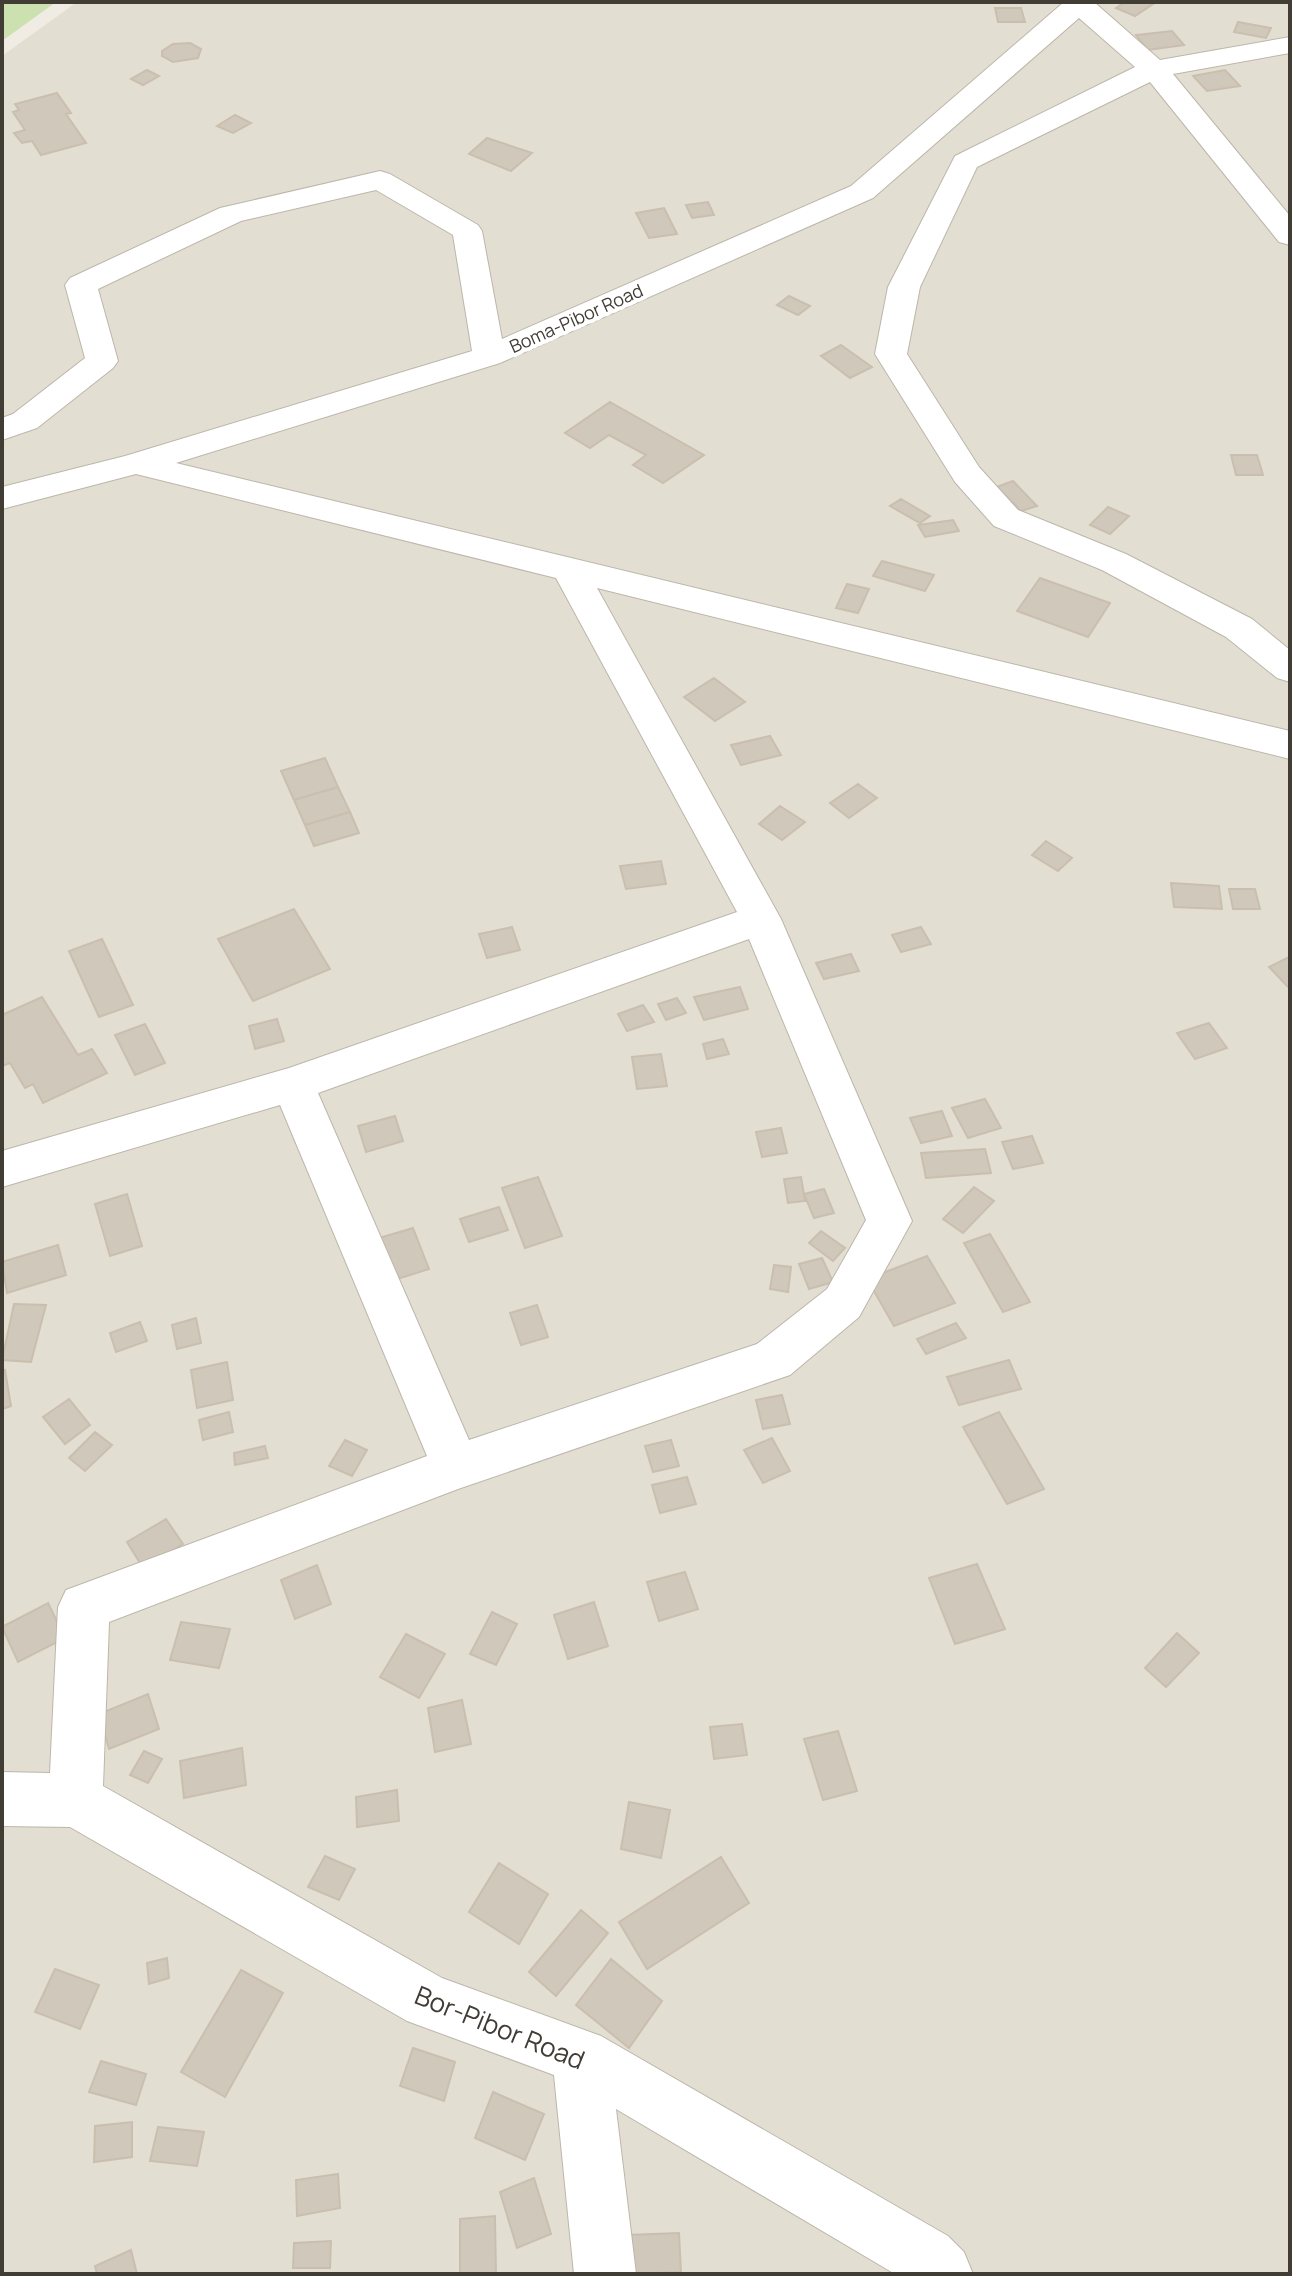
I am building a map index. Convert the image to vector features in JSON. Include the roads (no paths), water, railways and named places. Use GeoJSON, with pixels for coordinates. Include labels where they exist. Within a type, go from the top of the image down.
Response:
{"type":"FeatureCollection","features":[{"type":"Feature","properties":{"kind":"street"},"geometry":{"type":"LineString","coordinates":[[1079,3],[1154,69],[1290,236]]}},
{"type":"Feature","properties":{"kind":"street","name":"Boma-Pibor Road"},"geometry":{"type":"LineString","coordinates":[[2,498],[135,464],[489,356],[862,192],[1079,3]]}},
{"type":"Feature","properties":{"kind":"street"},"geometry":{"type":"LineString","coordinates":[[1290,45],[1154,69],[965,162],[904,287],[891,354],[967,474],[1006,518],[1114,562],[1225,620],[1290,669]]}},
{"type":"Feature","properties":{"kind":"street"},"geometry":{"type":"LineString","coordinates":[[2,430],[25,421],[102,361],[81,285],[231,214],[380,180],[467,231],[489,356]]}},
{"type":"Feature","properties":{"kind":"street"},"geometry":{"type":"LineString","coordinates":[[135,464],[1290,745]]}},
{"type":"Feature","properties":{"kind":"street"},"geometry":{"type":"LineString","coordinates":[[76,1800],[84,1607],[456,1467],[773,1360],[843,1303],[889,1221],[761,919],[569,569]]}},
{"type":"Feature","properties":{"kind":"street"},"geometry":{"type":"LineString","coordinates":[[2,1169],[293,1084],[761,919]]}},
{"type":"Feature","properties":{"kind":"street"},"geometry":{"type":"LineString","coordinates":[[293,1084],[456,1467]]}},
{"type":"Feature","properties":{"kind":"street","name":"Bor-Pibor Road"},"geometry":{"type":"LineString","coordinates":[[2,1799],[76,1800],[427,2001],[581,2056],[926,2258],[942,2274]]}},
{"type":"Feature","properties":{"kind":"street"},"geometry":{"type":"LineString","coordinates":[[581,2056],[605,2274]]}}]}
